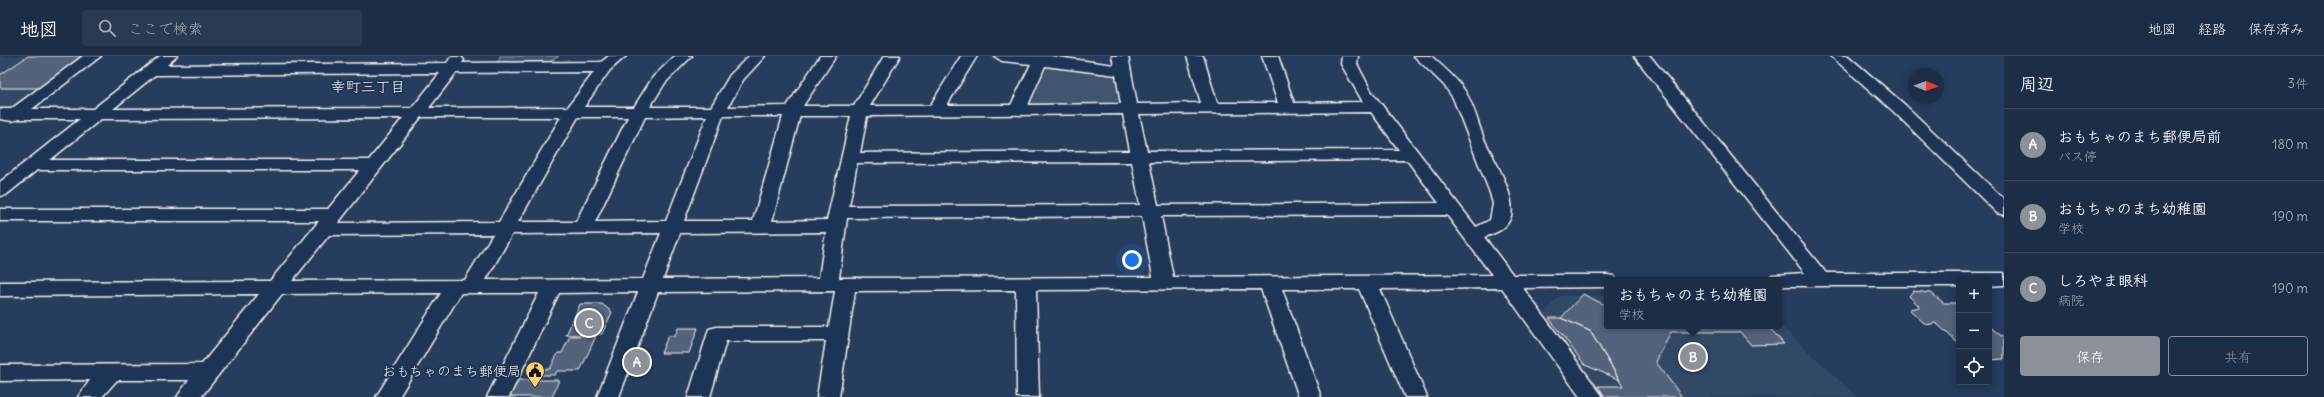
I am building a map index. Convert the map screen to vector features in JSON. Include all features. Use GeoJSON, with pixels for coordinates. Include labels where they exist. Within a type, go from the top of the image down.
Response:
{"type":"FeatureCollection","features":[{"type":"Feature","properties":{"kind":"street"},"geometry":{"type":"LineString","coordinates":[[0,125],[8,114],[94,56]]}},
{"type":"Feature","properties":{"kind":"street"},"geometry":{"type":"LineString","coordinates":[[0,191],[169,56]]}},
{"type":"Feature","properties":{"kind":"street"},"geometry":{"type":"LineString","coordinates":[[231,70],[243,56]]}},
{"type":"Feature","properties":{"kind":"street"},"geometry":{"type":"LineString","coordinates":[[310,69],[319,56]]}},
{"type":"Feature","properties":{"kind":"street"},"geometry":{"type":"LineString","coordinates":[[551,67],[566,56]]}},
{"type":"Feature","properties":{"kind":"street"},"geometry":{"type":"LineString","coordinates":[[386,397],[463,286],[506,228],[572,113],[605,67],[618,56]]}},
{"type":"Feature","properties":{"kind":"street"},"geometry":{"type":"LineString","coordinates":[[583,228],[639,111],[659,80],[684,56]]}},
{"type":"Feature","properties":{"kind":"street"},"geometry":{"type":"LineString","coordinates":[[608,397],[671,227],[717,111],[736,78],[757,56]]}},
{"type":"Feature","properties":{"kind":"street"},"geometry":{"type":"LineString","coordinates":[[761,226],[793,111],[800,96],[828,56]]}},
{"type":"Feature","properties":{"kind":"street"},"geometry":{"type":"LineString","coordinates":[[828,397],[838,334],[837,219],[860,111],[866,97],[892,56]]}},
{"type":"Feature","properties":{"kind":"street"},"geometry":{"type":"LineString","coordinates":[[935,111],[969,56]]}},
{"type":"Feature","properties":{"kind":"street"},"geometry":{"type":"LineString","coordinates":[[1002,56],[1121,64],[1164,282]]}},
{"type":"Feature","properties":{"kind":"street"},"geometry":{"type":"LineString","coordinates":[[1195,56],[1210,108]]}},
{"type":"Feature","properties":{"kind":"street"},"geometry":{"type":"LineString","coordinates":[[1270,56],[1288,108]]}},
{"type":"Feature","properties":{"kind":"street"},"geometry":{"type":"LineString","coordinates":[[1422,56],[1456,89],[1468,108],[1475,137],[1499,191],[1503,211],[1499,222],[1489,229],[1472,234]]}},
{"type":"Feature","properties":{"kind":"street"},"geometry":{"type":"LineString","coordinates":[[1642,56],[1821,280]]}},
{"type":"Feature","properties":{"kind":"street"},"geometry":{"type":"LineString","coordinates":[[1839,56],[1899,108],[2004,209]]}},
{"type":"Feature","properties":{"kind":"street"},"geometry":{"type":"LineString","coordinates":[[1017,110],[1041,58]]}},
{"type":"Feature","properties":{"kind":"street"},"geometry":{"type":"LineString","coordinates":[[1349,60],[1356,80],[1375,107],[1451,209],[1508,282],[1592,397]]}},
{"type":"Feature","properties":{"kind":"street"},"geometry":{"type":"LineString","coordinates":[[151,70],[310,69],[385,62],[455,62],[551,67],[605,67]]}},
{"type":"Feature","properties":{"kind":"street"},"geometry":{"type":"LineString","coordinates":[[188,397],[375,165],[455,62]]}},
{"type":"Feature","properties":{"kind":"street"},"geometry":{"type":"LineString","coordinates":[[8,114],[572,113],[639,111],[935,111],[1375,107]]}},
{"type":"Feature","properties":{"kind":"street"},"geometry":{"type":"LineString","coordinates":[[849,158],[1411,155]]}},
{"type":"Feature","properties":{"kind":"street"},"geometry":{"type":"LineString","coordinates":[[33,165],[375,165]]}},
{"type":"Feature","properties":{"kind":"street"},"geometry":{"type":"LineString","coordinates":[[0,215],[329,222],[506,228],[583,228],[761,226],[837,219],[1150,210],[1451,209]]}},
{"type":"Feature","properties":{"kind":"street"},"geometry":{"type":"LineString","coordinates":[[1782,280],[2004,279]]}},
{"type":"Feature","properties":{"kind":"street"},"geometry":{"type":"LineString","coordinates":[[1366,281],[1416,397]]}},
{"type":"Feature","properties":{"kind":"street"},"geometry":{"type":"LineString","coordinates":[[0,289],[275,289],[553,285],[1604,281]]}},
{"type":"Feature","properties":{"kind":"street"},"geometry":{"type":"LineString","coordinates":[[1269,282],[1310,397]]}},
{"type":"Feature","properties":{"kind":"street"},"geometry":{"type":"LineString","coordinates":[[1026,283],[1028,397]]}},
{"type":"Feature","properties":{"kind":"street"},"geometry":{"type":"LineString","coordinates":[[498,397],[553,285]]}},
{"type":"Feature","properties":{"kind":"street"},"geometry":{"type":"LineString","coordinates":[[699,397],[717,334],[838,334]]}},
{"type":"Feature","properties":{"kind":"street"},"geometry":{"type":"LineString","coordinates":[[4,377],[111,372],[209,372]]}},
{"type":"Feature","properties":{"kind":"street"},"geometry":{"type":"LineString","coordinates":[[89,397],[111,372]]}},
{"type":"Feature","properties":{"kind":"shaded area"},"geometry":{"type":"Polygon","coordinates":[[[0,56],[91,56],[20,108],[0,108],[0,56]]]}},
{"type":"Feature","properties":{"kind":"shaded area"},"geometry":{"type":"Polygon","coordinates":[[[500,56],[559,56],[545,65],[497,64],[500,56]]]}},
{"type":"Feature","properties":{"kind":"shaded area"},"geometry":{"type":"Polygon","coordinates":[[[1045,65],[1116,75],[1120,105],[1026,105],[1045,65]]]}},
{"type":"Feature","properties":{"kind":"shaded area"},"geometry":{"type":"Polygon","coordinates":[[[1560,296],[1604,296],[1604,329],[1782,329],[1782,327],[1857,397],[1602,397],[1541,316],[1560,296]]]}},
{"type":"Feature","properties":{"kind":"building"},"geometry":{"type":"Polygon","coordinates":[[[28,56],[89,56],[44,88],[0,88],[0,75],[28,56]]]}},
{"type":"Feature","properties":{"kind":"building"},"geometry":{"type":"Polygon","coordinates":[[[1913,291],[1931,293],[1944,303],[1956,303],[1956,341],[1936,323],[1926,325],[1909,309],[1920,307],[1909,296],[1913,291]]]}},
{"type":"Feature","properties":{"kind":"building"},"geometry":{"type":"Polygon","coordinates":[[[1583,294],[1604,304],[1604,329],[1771,329],[1784,344],[1751,345],[1740,332],[1671,332],[1656,362],[1682,397],[1605,397],[1598,386],[1623,386],[1590,331],[1561,318],[1583,294]]]}},
{"type":"Feature","properties":{"kind":"building"},"geometry":{"type":"Polygon","coordinates":[[[580,304],[602,304],[612,312],[602,334],[566,335],[580,304]]]}},
{"type":"Feature","properties":{"kind":"building"},"geometry":{"type":"Polygon","coordinates":[[[1549,318],[1561,318],[1590,331],[1620,380],[1585,365],[1549,318]]]}},
{"type":"Feature","properties":{"kind":"building"},"geometry":{"type":"Polygon","coordinates":[[[678,328],[698,328],[689,353],[661,353],[668,336],[675,336],[678,328]]]}},
{"type":"Feature","properties":{"kind":"building"},"geometry":{"type":"Polygon","coordinates":[[[1992,328],[2004,338],[2004,359],[1992,360],[1992,328]]]}},
{"type":"Feature","properties":{"kind":"building"},"geometry":{"type":"Polygon","coordinates":[[[570,336],[596,336],[580,371],[557,371],[555,375],[539,375],[542,369],[550,369],[558,353],[562,353],[570,336]]]}},
{"type":"Feature","properties":{"kind":"building","name":"おもちゃのまち郵便局"},"geometry":{"type":"Polygon","coordinates":[[[518,380],[559,380],[552,397],[509,397],[518,380]]]}},
{"type":"Feature","properties":{"kind":"place","name":"しろやま眼科"},"geometry":{"type":"Point","coordinates":[589,323]}},
{"type":"Feature","properties":{"kind":"place","name":"おもちゃのまち幼稚園"},"geometry":{"type":"Point","coordinates":[1693,357]}},
{"type":"Feature","properties":{"kind":"place","name":"おもちゃのまち郵便局前"},"geometry":{"type":"Point","coordinates":[637,362]}},
{"type":"Feature","properties":{"kind":"place","name":"おもちゃのまち郵便局"},"geometry":{"type":"Point","coordinates":[535,388]}},
{"type":"Feature","properties":{"kind":"district","name":"幸町三丁目"},"geometry":{"type":"Point","coordinates":[368,86]}}]}
